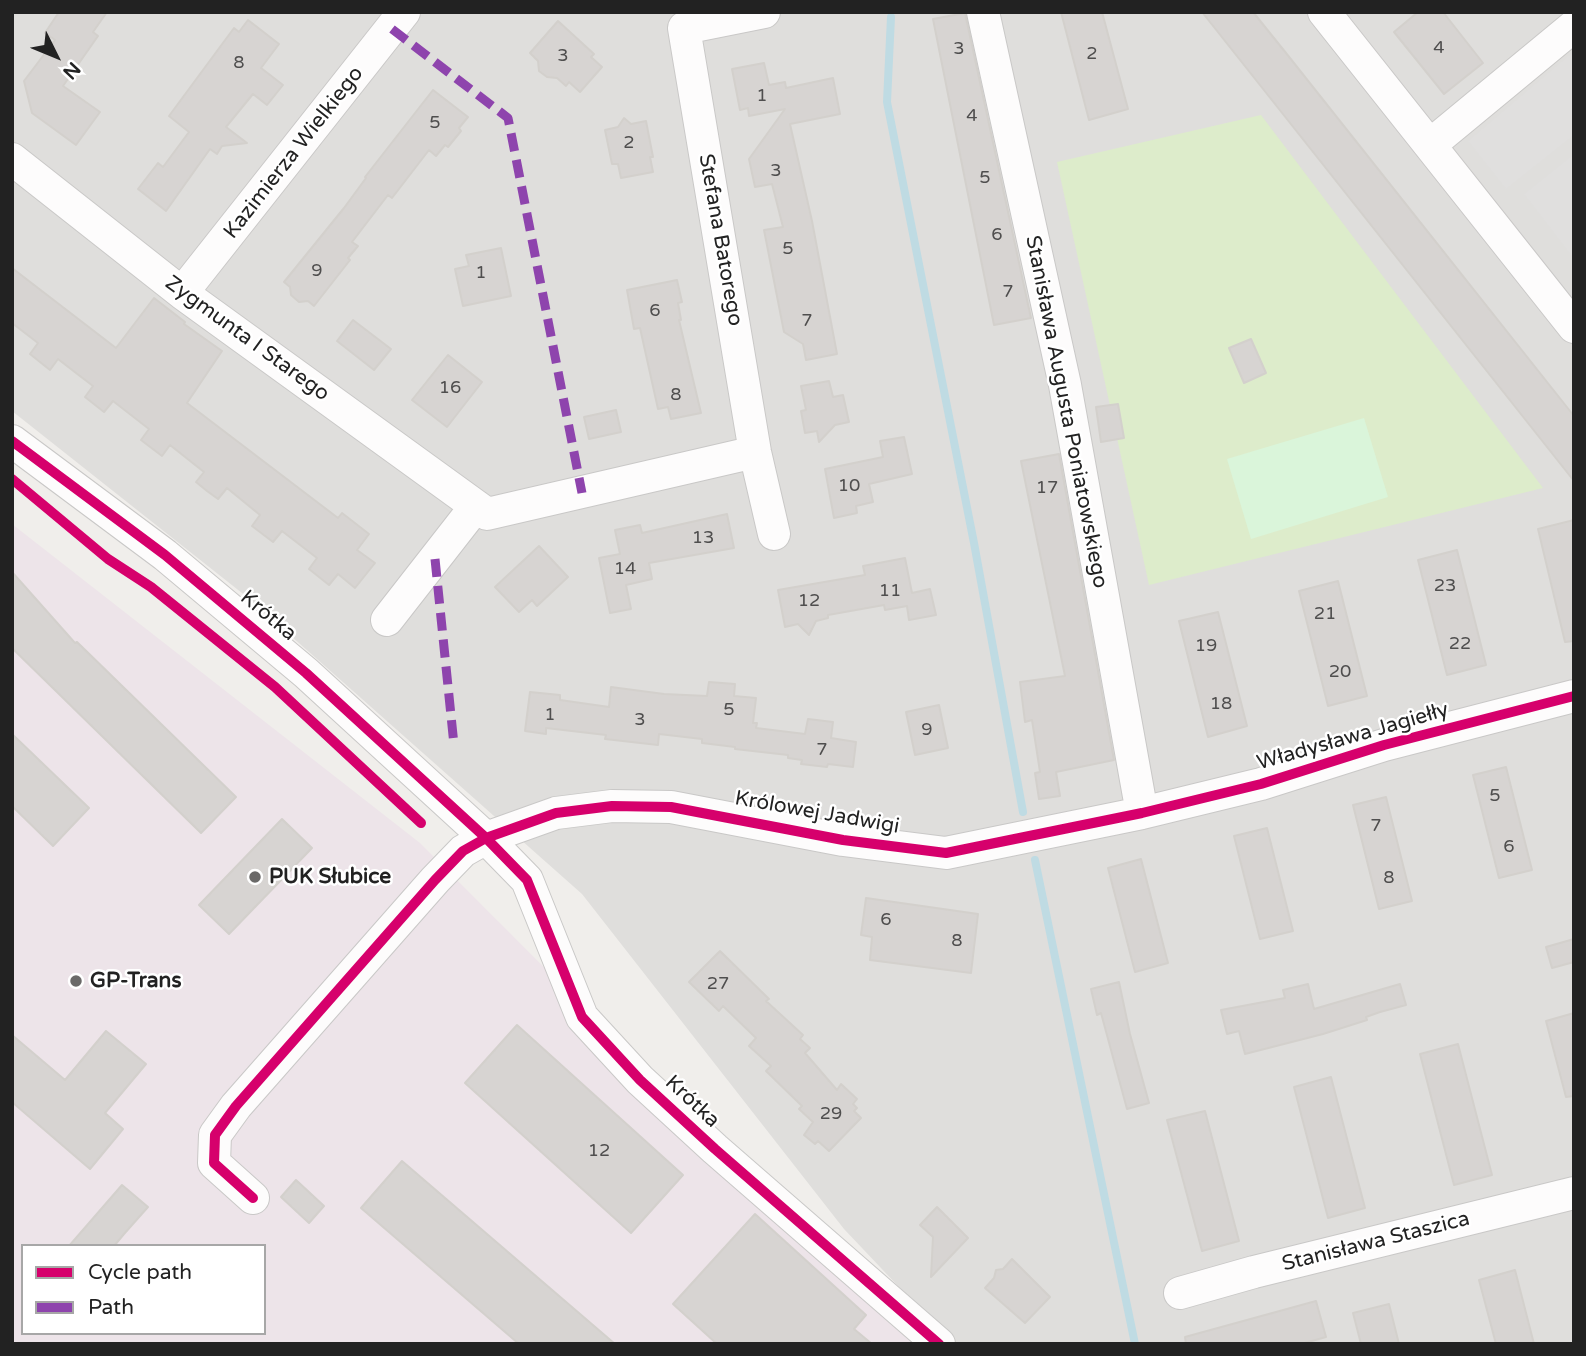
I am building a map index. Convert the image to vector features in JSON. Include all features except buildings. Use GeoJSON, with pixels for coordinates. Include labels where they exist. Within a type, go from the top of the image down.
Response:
{"type":"FeatureCollection","features":[{"type":"Feature","properties":{"kind":"street","name":"Kazimierza Wielkiego"},"geometry":{"type":"LineString","coordinates":[[182,293],[404,12]]}},
{"type":"Feature","properties":{"kind":"street"},"geometry":{"type":"LineString","coordinates":[[673,20],[764,12]]}},
{"type":"Feature","properties":{"kind":"street","name":"Stanisława Augusta Poniatowskiego"},"geometry":{"type":"LineString","coordinates":[[983,12],[1065,385],[1142,813]]}},
{"type":"Feature","properties":{"kind":"street"},"geometry":{"type":"LineString","coordinates":[[1324,12],[1574,327]]}},
{"type":"Feature","properties":{"kind":"street","name":"Stefana Batorego"},"geometry":{"type":"LineString","coordinates":[[673,20],[755,452],[774,534]]}},
{"type":"Feature","properties":{"kind":"street"},"geometry":{"type":"LineString","coordinates":[[1430,145],[1574,26]]}},
{"type":"Feature","properties":{"kind":"street","name":"Zygmunta I Starego"},"geometry":{"type":"LineString","coordinates":[[12,159],[182,293],[482,510]]}},
{"type":"Feature","properties":{"kind":"street","name":"Krótka"},"geometry":{"type":"LineString","coordinates":[[12,441],[165,555],[256,631],[306,673],[486,838],[527,880],[582,1017],[640,1080],[715,1149],[939,1344]]}},
{"type":"Feature","properties":{"kind":"street"},"geometry":{"type":"LineString","coordinates":[[387,620],[482,510],[755,452]]}},
{"type":"Feature","properties":{"kind":"street","name":"Władysława Jagiełły"},"geometry":{"type":"LineString","coordinates":[[1142,813],[1261,784],[1384,745],[1574,696]]}},
{"type":"Feature","properties":{"kind":"street","name":"Królowej Jadwigi"},"geometry":{"type":"LineString","coordinates":[[486,838],[556,813],[612,806],[671,807],[843,840],[946,853],[1142,813]]}},
{"type":"Feature","properties":{"kind":"street"},"geometry":{"type":"LineString","coordinates":[[253,1198],[214,1163],[215,1135],[236,1106],[435,880],[463,851],[486,838]]}},
{"type":"Feature","properties":{"kind":"street","name":"Stanisława Staszica"},"geometry":{"type":"LineString","coordinates":[[1180,1293],[1254,1272],[1574,1193]]}},
{"type":"Feature","properties":{"kind":"shaded area"},"geometry":{"type":"Polygon","coordinates":[[[12,12],[1574,12],[1574,1344],[953,1344],[844,1229],[582,894],[247,597],[12,411],[12,12]]]}},
{"type":"Feature","properties":{"kind":"shaded area"},"geometry":{"type":"Polygon","coordinates":[[[1574,51],[1574,135],[1506,189],[1468,141],[1574,51]]]}},
{"type":"Feature","properties":{"kind":"shaded area"},"geometry":{"type":"Polygon","coordinates":[[[1574,154],[1574,259],[1524,194],[1574,154]]]}},
{"type":"Feature","properties":{"kind":"shaded area"},"geometry":{"type":"Polygon","coordinates":[[[12,524],[420,843],[920,1344],[12,1344],[12,524]]]}},
{"type":"Feature","properties":{"kind":"green space"},"geometry":{"type":"Polygon","coordinates":[[[1261,115],[1543,488],[1149,585],[1057,162],[1261,115]]]}},
{"type":"Feature","properties":{"kind":"green space"},"geometry":{"type":"Polygon","coordinates":[[[1364,418],[1388,497],[1251,539],[1227,459],[1364,418]]]}},
{"type":"Feature","properties":{"kind":"waterway"},"geometry":{"type":"LineString","coordinates":[[891,17],[887,102],[974,543],[1023,812]]}},
{"type":"Feature","properties":{"kind":"waterway"},"geometry":{"type":"LineString","coordinates":[[1035,860],[1135,1344]]}},
{"type":"Feature","properties":{"kind":"marked path"},"geometry":{"type":"LineString","coordinates":[[392,29],[508,118],[582,493]]}},
{"type":"Feature","properties":{"kind":"marked path"},"geometry":{"type":"LineString","coordinates":[[435,559],[454,745]]}},
{"type":"Feature","properties":{"kind":"cycle path"},"geometry":{"type":"LineString","coordinates":[[12,441],[165,555],[306,673],[486,838],[527,880],[582,1017],[640,1080],[715,1149],[939,1344]]}},
{"type":"Feature","properties":{"kind":"cycle path"},"geometry":{"type":"LineString","coordinates":[[12,479],[108,559],[151,587],[275,687],[421,823]]}},
{"type":"Feature","properties":{"kind":"cycle path"},"geometry":{"type":"LineString","coordinates":[[253,1198],[214,1163],[215,1135],[236,1106],[435,880],[463,851],[486,838],[556,813],[612,806],[671,807],[843,840],[946,853],[1142,813],[1261,784],[1384,745],[1574,696]]}},
{"type":"Feature","properties":{"kind":"place","name":"PUK Słubice"},"geometry":{"type":"Point","coordinates":[255,877]}},
{"type":"Feature","properties":{"kind":"place","name":"GP-Trans"},"geometry":{"type":"Point","coordinates":[76,981]}}]}
